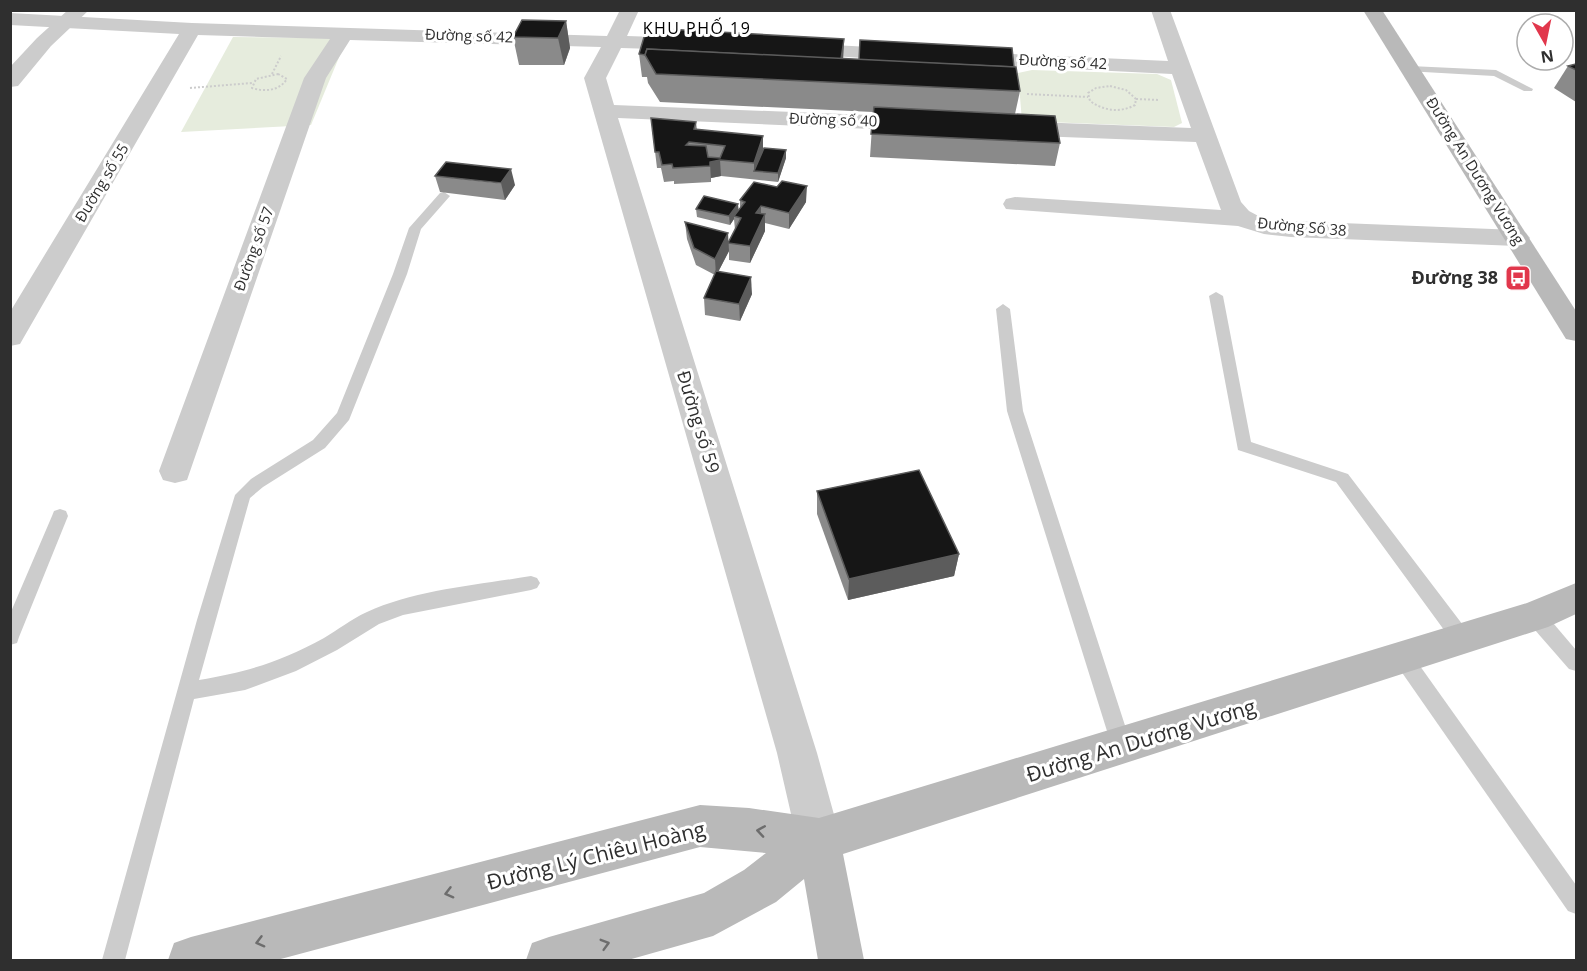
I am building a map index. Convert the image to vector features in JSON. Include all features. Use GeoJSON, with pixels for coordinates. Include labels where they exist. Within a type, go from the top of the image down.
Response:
{"type":"FeatureCollection","features":[{"type":"Feature","properties":{"kind":"main road","name":"Đường An Dương Vương"},"geometry":{"type":"LineString","coordinates":[[1372,10],[1576,332]]}},
{"type":"Feature","properties":{"kind":"main road","name":"Đường An Dương Vương"},"geometry":{"type":"LineString","coordinates":[[819,840],[1535,616],[1576,598]]}},
{"type":"Feature","properties":{"kind":"main road","name":"Đường Lý Chiêu Hoàng"},"geometry":{"type":"LineString","coordinates":[[191,960],[700,826],[819,840]]}},
{"type":"Feature","properties":{"kind":"main road"},"geometry":{"type":"LineString","coordinates":[[549,960],[713,913],[760,886],[819,840],[841,960]]}},
{"type":"Feature","properties":{"kind":"street","name":"Đường số 59"},"geometry":{"type":"LineString","coordinates":[[630,10],[595,78],[797,753],[819,840]]}},
{"type":"Feature","properties":{"kind":"street","name":"Đường Số 38"},"geometry":{"type":"LineString","coordinates":[[1160,10],[1229,202],[1234,213],[1242,219],[1269,227],[1291,229],[1517,238]]}},
{"type":"Feature","properties":{"kind":"street","name":"Đường số 42"},"geometry":{"type":"LineString","coordinates":[[10,19],[74,16],[192,28],[615,40],[710,45]]}},
{"type":"Feature","properties":{"kind":"street"},"geometry":{"type":"LineString","coordinates":[[10,81],[44,42],[74,16]]}},
{"type":"Feature","properties":{"kind":"street","name":"Đường số 55"},"geometry":{"type":"LineString","coordinates":[[10,337],[192,28]]}},
{"type":"Feature","properties":{"kind":"street","name":"Đường số 57"},"geometry":{"type":"LineString","coordinates":[[175,471],[315,78],[345,32]]}},
{"type":"Feature","properties":{"kind":"street"},"geometry":{"type":"LineString","coordinates":[[782,49],[925,56]]}},
{"type":"Feature","properties":{"kind":"street","name":"Đường số 42"},"geometry":{"type":"LineString","coordinates":[[949,57],[1180,68]]}},
{"type":"Feature","properties":{"kind":"street","name":"Đường số 40"},"geometry":{"type":"LineString","coordinates":[[605,111],[945,125]]}},
{"type":"Feature","properties":{"kind":"street"},"geometry":{"type":"LineString","coordinates":[[992,127],[1205,135]]}},
{"type":"Feature","properties":{"kind":"street"},"geometry":{"type":"LineString","coordinates":[[1015,204],[1242,219]]}},
{"type":"Feature","properties":{"kind":"lane"},"geometry":{"type":"LineString","coordinates":[[1410,69],[1496,74],[1528,89]]}},
{"type":"Feature","properties":{"kind":"lane"},"geometry":{"type":"LineString","coordinates":[[112,960],[243,495],[257,483],[319,444],[344,416],[400,274],[415,228],[444,196]]}},
{"type":"Feature","properties":{"kind":"lane"},"geometry":{"type":"LineString","coordinates":[[1216,296],[1244,446],[1342,478],[1462,639]]}},
{"type":"Feature","properties":{"kind":"lane"},"geometry":{"type":"LineString","coordinates":[[1003,309],[1015,411],[1122,747]]}},
{"type":"Feature","properties":{"kind":"lane"},"geometry":{"type":"LineString","coordinates":[[10,637],[60,516]]}},
{"type":"Feature","properties":{"kind":"lane"},"geometry":{"type":"LineString","coordinates":[[187,691],[245,681],[289,666],[372,618],[403,607],[531,583]]}},
{"type":"Feature","properties":{"kind":"lane"},"geometry":{"type":"LineString","coordinates":[[1535,616],[1576,663]]}},
{"type":"Feature","properties":{"kind":"lane"},"geometry":{"type":"LineString","coordinates":[[1403,658],[1576,903]]}},
{"type":"Feature","properties":{"kind":"path"},"geometry":{"type":"LineString","coordinates":[[156,91],[252,84],[260,77],[272,74],[282,75],[287,79],[281,87],[271,90],[255,90],[252,84]]}},
{"type":"Feature","properties":{"kind":"path"},"geometry":{"type":"LineString","coordinates":[[1027,94],[1088,97],[1094,104],[1115,110],[1130,108],[1137,101],[1136,97],[1126,90],[1110,86],[1091,90],[1088,97]]}},
{"type":"Feature","properties":{"kind":"green space"},"geometry":{"type":"Polygon","coordinates":[[[233,37],[347,38],[311,125],[181,132],[233,37]]]}},
{"type":"Feature","properties":{"kind":"green space"},"geometry":{"type":"Polygon","coordinates":[[[1032,70],[1157,74],[1171,80],[1182,123],[1174,127],[1022,121],[1018,73],[1032,70]]]}},
{"type":"Feature","properties":{"kind":"building"},"geometry":{"type":"Polygon","coordinates":[[[522,20],[566,21],[558,38],[513,37],[522,20]]]}},
{"type":"Feature","properties":{"kind":"building"},"geometry":{"type":"Polygon","coordinates":[[[666,29],[844,39],[841,59],[647,49],[645,55],[639,54],[644,37],[666,29]]]}},
{"type":"Feature","properties":{"kind":"building"},"geometry":{"type":"Polygon","coordinates":[[[860,40],[1012,48],[1014,67],[859,60],[860,40]]]}},
{"type":"Feature","properties":{"kind":"building"},"geometry":{"type":"Polygon","coordinates":[[[647,49],[1016,67],[1020,91],[656,74],[645,55],[647,49]]]}},
{"type":"Feature","properties":{"kind":"building"},"geometry":{"type":"Polygon","coordinates":[[[874,107],[1055,116],[1060,143],[871,134],[874,107]]]}},
{"type":"Feature","properties":{"kind":"building"},"geometry":{"type":"Polygon","coordinates":[[[651,118],[696,122],[694,129],[763,136],[754,163],[720,160],[710,162],[710,166],[673,168],[672,164],[662,165],[659,152],[655,152],[651,118]],[[689,142],[686,145],[706,146],[708,157],[720,158],[725,146],[689,142]]]}},
{"type":"Feature","properties":{"kind":"building"},"geometry":{"type":"Polygon","coordinates":[[[764,148],[786,150],[778,173],[754,171],[764,148]]]}},
{"type":"Feature","properties":{"kind":"building"},"geometry":{"type":"Polygon","coordinates":[[[446,162],[511,169],[501,183],[435,176],[446,162]]]}},
{"type":"Feature","properties":{"kind":"building"},"geometry":{"type":"Polygon","coordinates":[[[782,181],[807,186],[789,213],[761,206],[756,213],[765,214],[750,246],[728,243],[741,218],[734,216],[745,202],[740,200],[754,182],[777,187],[782,181]]]}},
{"type":"Feature","properties":{"kind":"building"},"geometry":{"type":"Polygon","coordinates":[[[704,196],[738,204],[729,216],[696,209],[704,196]]]}},
{"type":"Feature","properties":{"kind":"building"},"geometry":{"type":"Polygon","coordinates":[[[685,222],[728,233],[715,259],[694,248],[685,222]]]}},
{"type":"Feature","properties":{"kind":"building"},"geometry":{"type":"Polygon","coordinates":[[[716,271],[751,277],[739,304],[704,298],[716,271]]]}},
{"type":"Feature","properties":{"kind":"building"},"geometry":{"type":"Polygon","coordinates":[[[919,470],[959,554],[849,579],[817,491],[919,470]]]}},
{"type":"Feature","properties":{"kind":"place","name":"Đường 38"},"geometry":{"type":"Point","coordinates":[1518,278]}},
{"type":"Feature","properties":{"kind":"district","name":"KHU PHỐ 19"},"geometry":{"type":"Point","coordinates":[697,28]}}]}
